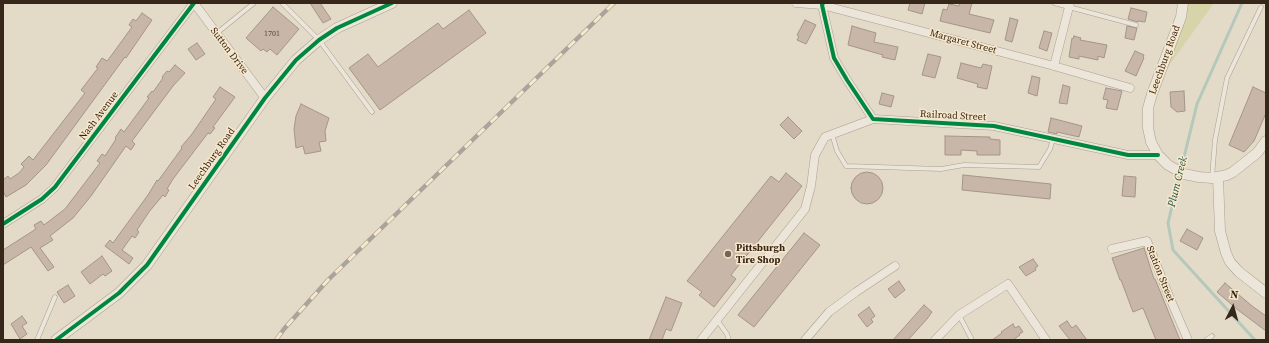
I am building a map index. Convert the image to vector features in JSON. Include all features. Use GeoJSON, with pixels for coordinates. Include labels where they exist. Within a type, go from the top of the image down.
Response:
{"type":"FeatureCollection","features":[{"type":"Feature","properties":{"kind":"street","name":"Sutton Drive"},"geometry":{"type":"LineString","coordinates":[[194,3],[265,98]]}},
{"type":"Feature","properties":{"kind":"street","name":"Nash Avenue"},"geometry":{"type":"LineString","coordinates":[[3,224],[42,199],[55,187],[194,3]]}},
{"type":"Feature","properties":{"kind":"street","name":"Leechburg Road"},"geometry":{"type":"LineString","coordinates":[[56,340],[120,293],[147,265],[265,98],[296,60],[319,40],[338,28],[392,3]]}},
{"type":"Feature","properties":{"kind":"street","name":"Margaret Street"},"geometry":{"type":"LineString","coordinates":[[796,3],[823,4],[1130,88]]}},
{"type":"Feature","properties":{"kind":"street","name":"Leechburg Road"},"geometry":{"type":"LineString","coordinates":[[1183,3],[1181,17],[1148,108],[1148,128],[1151,142],[1158,155],[1173,168],[1191,176],[1215,178],[1233,172],[1249,160],[1266,141]]}},
{"type":"Feature","properties":{"kind":"street"},"geometry":{"type":"LineString","coordinates":[[823,4],[834,58],[873,119]]}},
{"type":"Feature","properties":{"kind":"street"},"geometry":{"type":"LineString","coordinates":[[1054,66],[1070,5]]}},
{"type":"Feature","properties":{"kind":"street","name":"Railroad Street"},"geometry":{"type":"LineString","coordinates":[[701,340],[805,209],[811,186],[815,155],[826,137],[832,134],[873,119],[994,126],[1128,155],[1158,155]]}},
{"type":"Feature","properties":{"kind":"street"},"geometry":{"type":"LineString","coordinates":[[1215,178],[1220,231],[1226,253],[1230,262],[1239,272],[1266,293]]}},
{"type":"Feature","properties":{"kind":"street","name":"Station Street"},"geometry":{"type":"LineString","coordinates":[[1112,249],[1147,241],[1168,296],[1188,340]]}},
{"type":"Feature","properties":{"kind":"street"},"geometry":{"type":"LineString","coordinates":[[805,340],[829,312],[895,266]]}},
{"type":"Feature","properties":{"kind":"street"},"geometry":{"type":"LineString","coordinates":[[935,340],[959,315],[1008,284],[1046,340]]}},
{"type":"Feature","properties":{"kind":"lane"},"geometry":{"type":"LineString","coordinates":[[216,33],[254,3]]}},
{"type":"Feature","properties":{"kind":"lane"},"geometry":{"type":"LineString","coordinates":[[282,3],[319,40],[372,112]]}},
{"type":"Feature","properties":{"kind":"lane"},"geometry":{"type":"LineString","coordinates":[[1054,3],[1070,5],[1136,25]]}},
{"type":"Feature","properties":{"kind":"lane"},"geometry":{"type":"LineString","coordinates":[[1215,178],[1215,140],[1226,78],[1261,7]]}},
{"type":"Feature","properties":{"kind":"lane"},"geometry":{"type":"LineString","coordinates":[[832,134],[836,151],[846,166],[941,168],[964,165],[1039,167],[1050,149],[1053,139]]}},
{"type":"Feature","properties":{"kind":"lane"},"geometry":{"type":"LineString","coordinates":[[37,340],[55,298]]}},
{"type":"Feature","properties":{"kind":"lane"},"geometry":{"type":"LineString","coordinates":[[959,315],[972,340]]}},
{"type":"Feature","properties":{"kind":"lane"},"geometry":{"type":"LineString","coordinates":[[717,320],[728,334],[728,340]]}},
{"type":"Feature","properties":{"kind":"lane"},"geometry":{"type":"LineString","coordinates":[[1206,340],[1212,336]]}},
{"type":"Feature","properties":{"kind":"shaded area"},"geometry":{"type":"Polygon","coordinates":[[[1182,3],[1214,3],[1155,85],[1182,3]]]}},
{"type":"Feature","properties":{"kind":"building"},"geometry":{"type":"Polygon","coordinates":[[[310,3],[320,3],[331,19],[323,23],[310,3]]]}},
{"type":"Feature","properties":{"kind":"building"},"geometry":{"type":"Polygon","coordinates":[[[910,3],[925,3],[922,14],[908,10],[910,3]]]}},
{"type":"Feature","properties":{"kind":"building"},"geometry":{"type":"Polygon","coordinates":[[[960,3],[972,3],[969,14],[994,20],[990,33],[940,21],[943,9],[947,10],[949,4],[959,6],[960,3]]]}},
{"type":"Feature","properties":{"kind":"building"},"geometry":{"type":"Polygon","coordinates":[[[273,7],[299,29],[277,55],[270,49],[267,52],[263,49],[261,51],[246,38],[273,7]]]}},
{"type":"Feature","properties":{"kind":"building"},"geometry":{"type":"Polygon","coordinates":[[[1131,8],[1147,12],[1145,22],[1138,22],[1128,19],[1131,8]]]}},
{"type":"Feature","properties":{"kind":"building"},"geometry":{"type":"Polygon","coordinates":[[[469,10],[486,33],[380,110],[349,68],[368,54],[378,67],[438,23],[443,29],[469,10]]]}},
{"type":"Feature","properties":{"kind":"building"},"geometry":{"type":"Polygon","coordinates":[[[142,13],[152,20],[126,58],[125,57],[46,165],[26,185],[6,197],[3,191],[3,180],[8,176],[10,179],[19,173],[24,167],[21,164],[29,156],[33,160],[85,93],[81,90],[98,68],[96,67],[102,58],[107,61],[132,27],[129,25],[133,19],[136,21],[142,13]]]}},
{"type":"Feature","properties":{"kind":"building"},"geometry":{"type":"Polygon","coordinates":[[[1010,18],[1018,20],[1012,42],[1005,40],[1010,18]]]}},
{"type":"Feature","properties":{"kind":"building"},"geometry":{"type":"Polygon","coordinates":[[[805,20],[816,25],[806,44],[797,40],[799,36],[797,35],[805,20]]]}},
{"type":"Feature","properties":{"kind":"building"},"geometry":{"type":"Polygon","coordinates":[[[852,26],[876,33],[874,42],[898,47],[895,60],[848,45],[852,26]]]}},
{"type":"Feature","properties":{"kind":"building"},"geometry":{"type":"Polygon","coordinates":[[[1127,26],[1137,28],[1134,40],[1125,38],[1127,26]]]}},
{"type":"Feature","properties":{"kind":"building"},"geometry":{"type":"Polygon","coordinates":[[[1044,31],[1052,33],[1047,51],[1039,48],[1044,31]]]}},
{"type":"Feature","properties":{"kind":"building"},"geometry":{"type":"Polygon","coordinates":[[[1074,36],[1081,38],[1080,40],[1107,45],[1104,58],[1098,56],[1098,60],[1079,56],[1079,59],[1069,57],[1072,38],[1073,39],[1074,36]]]}},
{"type":"Feature","properties":{"kind":"building"},"geometry":{"type":"Polygon","coordinates":[[[197,43],[205,54],[196,60],[188,49],[197,43]]]}},
{"type":"Feature","properties":{"kind":"building"},"geometry":{"type":"Polygon","coordinates":[[[1135,51],[1144,55],[1136,76],[1125,71],[1135,51]]]}},
{"type":"Feature","properties":{"kind":"building"},"geometry":{"type":"Polygon","coordinates":[[[928,54],[941,57],[935,78],[922,75],[928,54]]]}},
{"type":"Feature","properties":{"kind":"building"},"geometry":{"type":"Polygon","coordinates":[[[961,63],[981,68],[983,64],[992,66],[987,89],[977,87],[978,84],[957,78],[961,63]]]}},
{"type":"Feature","properties":{"kind":"building"},"geometry":{"type":"Polygon","coordinates":[[[175,65],[185,73],[173,86],[132,141],[135,144],[131,150],[126,146],[91,196],[73,218],[50,236],[53,240],[40,248],[54,267],[48,271],[31,247],[3,265],[3,250],[36,229],[34,225],[41,221],[44,225],[65,209],[100,163],[97,161],[102,154],[105,156],[121,129],[124,132],[149,98],[147,97],[152,91],[153,92],[163,78],[162,77],[175,65]]]}},
{"type":"Feature","properties":{"kind":"building"},"geometry":{"type":"Polygon","coordinates":[[[1032,76],[1040,78],[1037,96],[1028,93],[1032,76]]]}},
{"type":"Feature","properties":{"kind":"building"},"geometry":{"type":"Polygon","coordinates":[[[1063,85],[1070,87],[1067,104],[1059,103],[1063,85]]]}},
{"type":"Feature","properties":{"kind":"building"},"geometry":{"type":"Polygon","coordinates":[[[220,87],[235,97],[213,127],[215,128],[210,134],[208,133],[173,179],[167,189],[169,190],[165,197],[163,195],[149,212],[137,230],[139,232],[135,238],[132,236],[122,250],[133,258],[129,264],[105,246],[110,240],[113,243],[148,195],[157,180],[158,181],[182,148],[181,147],[192,134],[216,99],[213,97],[220,87]]]}},
{"type":"Feature","properties":{"kind":"building"},"geometry":{"type":"Polygon","coordinates":[[[1253,87],[1266,93],[1266,113],[1254,141],[1244,152],[1229,145],[1253,87]]]}},
{"type":"Feature","properties":{"kind":"building"},"geometry":{"type":"Polygon","coordinates":[[[1106,88],[1122,91],[1117,110],[1106,108],[1108,100],[1103,99],[1106,88]]]}},
{"type":"Feature","properties":{"kind":"building"},"geometry":{"type":"Polygon","coordinates":[[[1184,91],[1185,111],[1177,112],[1171,107],[1170,92],[1184,91]]]}},
{"type":"Feature","properties":{"kind":"building"},"geometry":{"type":"Polygon","coordinates":[[[882,93],[894,96],[891,107],[879,104],[882,93]]]}},
{"type":"Feature","properties":{"kind":"building"},"geometry":{"type":"Polygon","coordinates":[[[301,104],[329,118],[325,131],[326,141],[319,142],[321,151],[305,154],[303,146],[296,148],[294,129],[296,116],[301,104]]]}},
{"type":"Feature","properties":{"kind":"building"},"geometry":{"type":"Polygon","coordinates":[[[788,117],[802,131],[794,139],[780,125],[788,117]]]}},
{"type":"Feature","properties":{"kind":"building"},"geometry":{"type":"Polygon","coordinates":[[[1051,118],[1082,126],[1079,137],[1057,132],[1057,134],[1048,132],[1051,118]]]}},
{"type":"Feature","properties":{"kind":"building"},"geometry":{"type":"Polygon","coordinates":[[[945,136],[990,137],[990,139],[1000,140],[1000,155],[977,155],[977,151],[961,150],[961,155],[945,155],[945,136]]]}},
{"type":"Feature","properties":{"kind":"building"},"geometry":{"type":"Polygon","coordinates":[[[864,172],[870,172],[880,179],[883,188],[882,194],[876,201],[870,204],[864,204],[854,197],[851,191],[851,185],[858,175],[864,172]]]}},
{"type":"Feature","properties":{"kind":"building","name":"Pittsburgh Tire Shop"},"geometry":{"type":"Polygon","coordinates":[[[786,173],[802,186],[731,275],[736,279],[714,307],[699,295],[702,292],[687,281],[771,176],[779,182],[786,173]]]}},
{"type":"Feature","properties":{"kind":"building"},"geometry":{"type":"Polygon","coordinates":[[[963,175],[1051,184],[1050,199],[962,190],[963,175]]]}},
{"type":"Feature","properties":{"kind":"building"},"geometry":{"type":"Polygon","coordinates":[[[1124,176],[1136,177],[1135,197],[1122,196],[1124,176]]]}},
{"type":"Feature","properties":{"kind":"building"},"geometry":{"type":"Polygon","coordinates":[[[1187,229],[1203,238],[1197,250],[1180,241],[1187,229]]]}},
{"type":"Feature","properties":{"kind":"building"},"geometry":{"type":"Polygon","coordinates":[[[804,233],[820,245],[754,327],[738,315],[804,233]]]}},
{"type":"Feature","properties":{"kind":"building"},"geometry":{"type":"Polygon","coordinates":[[[1144,248],[1154,279],[1180,340],[1156,340],[1143,308],[1133,312],[1120,280],[1112,258],[1144,248]]]}},
{"type":"Feature","properties":{"kind":"building"},"geometry":{"type":"Polygon","coordinates":[[[102,256],[112,271],[105,276],[103,274],[90,284],[81,272],[102,256]]]}},
{"type":"Feature","properties":{"kind":"building"},"geometry":{"type":"Polygon","coordinates":[[[1033,259],[1038,266],[1035,268],[1036,270],[1026,276],[1019,267],[1033,259]]]}},
{"type":"Feature","properties":{"kind":"building"},"geometry":{"type":"Polygon","coordinates":[[[899,281],[905,290],[895,298],[888,289],[899,281]]]}},
{"type":"Feature","properties":{"kind":"building"},"geometry":{"type":"Polygon","coordinates":[[[1225,283],[1266,316],[1266,331],[1217,292],[1225,283]]]}},
{"type":"Feature","properties":{"kind":"building"},"geometry":{"type":"Polygon","coordinates":[[[68,285],[75,296],[64,303],[57,292],[68,285]]]}},
{"type":"Feature","properties":{"kind":"building"},"geometry":{"type":"Polygon","coordinates":[[[666,297],[682,303],[671,331],[666,329],[662,340],[649,340],[666,297]]]}},
{"type":"Feature","properties":{"kind":"building"},"geometry":{"type":"Polygon","coordinates":[[[924,305],[932,312],[927,319],[908,340],[893,340],[924,305]]]}},
{"type":"Feature","properties":{"kind":"building"},"geometry":{"type":"Polygon","coordinates":[[[869,307],[875,316],[871,319],[873,322],[867,327],[858,315],[869,307]]]}},
{"type":"Feature","properties":{"kind":"building"},"geometry":{"type":"Polygon","coordinates":[[[22,316],[27,323],[22,326],[27,334],[20,339],[11,324],[22,316]]]}},
{"type":"Feature","properties":{"kind":"building"},"geometry":{"type":"Polygon","coordinates":[[[1067,321],[1072,328],[1076,325],[1087,340],[1070,340],[1059,326],[1067,321]]]}},
{"type":"Feature","properties":{"kind":"building"},"geometry":{"type":"Polygon","coordinates":[[[1013,324],[1015,328],[1019,326],[1023,332],[1019,334],[1020,335],[1013,340],[992,340],[1002,333],[1001,332],[1013,324]]]}},
{"type":"Feature","properties":{"kind":"waterway","name":"Plum Creek"},"geometry":{"type":"LineString","coordinates":[[1242,3],[1197,104],[1168,223],[1173,250],[1255,340]]}},
{"type":"Feature","properties":{"kind":"railway"},"geometry":{"type":"LineString","coordinates":[[276,340],[328,280],[614,3]]}},
{"type":"Feature","properties":{"kind":"cycle path"},"geometry":{"type":"LineString","coordinates":[[3,224],[42,199],[55,187],[194,3]]}},
{"type":"Feature","properties":{"kind":"cycle path"},"geometry":{"type":"LineString","coordinates":[[56,340],[119,293],[147,265],[265,98],[296,60],[319,40],[337,28],[392,3]]}},
{"type":"Feature","properties":{"kind":"cycle path"},"geometry":{"type":"LineString","coordinates":[[823,3],[822,5],[834,58],[873,119],[994,126],[1128,155],[1158,155]]}},
{"type":"Feature","properties":{"kind":"place","name":"Pittsburgh Tire Shop"},"geometry":{"type":"Point","coordinates":[728,254]}}]}
